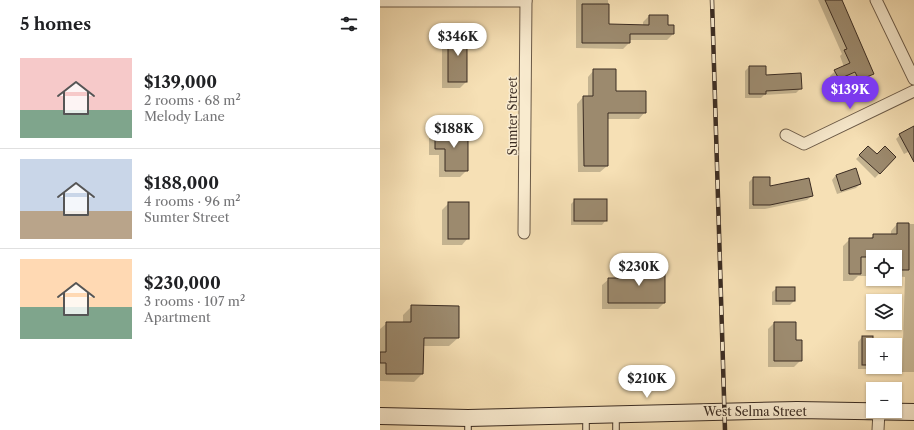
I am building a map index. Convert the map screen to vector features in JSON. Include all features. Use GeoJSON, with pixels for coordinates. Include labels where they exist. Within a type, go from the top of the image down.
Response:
{"type":"FeatureCollection","features":[{"type":"Feature","properties":{"kind":"street"},"geometry":{"type":"LineString","coordinates":[[876,0],[914,79]]}},
{"type":"Feature","properties":{"kind":"street"},"geometry":{"type":"LineString","coordinates":[[380,1],[526,1]]}},
{"type":"Feature","properties":{"kind":"street","name":"Sumter Street"},"geometry":{"type":"LineString","coordinates":[[524,233],[526,1]]}},
{"type":"Feature","properties":{"kind":"street"},"geometry":{"type":"LineString","coordinates":[[786,135],[804,144],[914,91]]}},
{"type":"Feature","properties":{"kind":"street","name":"West Selma Street"},"geometry":{"type":"LineString","coordinates":[[380,416],[468,424],[586,423],[798,410],[866,412]]}},
{"type":"Feature","properties":{"kind":"street","name":"West Selma Street"},"geometry":{"type":"LineString","coordinates":[[902,412],[914,412]]}},
{"type":"Feature","properties":{"kind":"street"},"geometry":{"type":"LineString","coordinates":[[878,430],[879,418]]}},
{"type":"Feature","properties":{"kind":"building"},"geometry":{"type":"Polygon","coordinates":[[[825,0],[842,0],[874,74],[859,80],[855,72],[839,79],[834,70],[850,63],[844,50],[847,49],[825,0]]]}},
{"type":"Feature","properties":{"kind":"building"},"geometry":{"type":"Polygon","coordinates":[[[582,4],[609,4],[609,24],[649,25],[649,15],[668,15],[668,25],[674,25],[674,34],[630,34],[630,43],[582,43],[582,4]]]}},
{"type":"Feature","properties":{"kind":"building"},"geometry":{"type":"Polygon","coordinates":[[[448,32],[467,32],[467,82],[448,82],[448,32]]]}},
{"type":"Feature","properties":{"kind":"building"},"geometry":{"type":"Polygon","coordinates":[[[749,66],[766,66],[766,75],[801,73],[802,89],[766,91],[766,94],[749,94],[749,66]]]}},
{"type":"Feature","properties":{"kind":"building"},"geometry":{"type":"Polygon","coordinates":[[[593,69],[616,69],[616,91],[646,91],[646,113],[608,113],[608,166],[584,166],[583,96],[593,96],[593,69]]]}},
{"type":"Feature","properties":{"kind":"building"},"geometry":{"type":"Polygon","coordinates":[[[914,126],[914,162],[899,134],[914,126]]]}},
{"type":"Feature","properties":{"kind":"building"},"geometry":{"type":"Polygon","coordinates":[[[435,131],[468,131],[468,171],[445,171],[445,149],[435,149],[435,131]]]}},
{"type":"Feature","properties":{"kind":"building"},"geometry":{"type":"Polygon","coordinates":[[[868,146],[877,154],[885,146],[896,157],[880,174],[859,155],[868,146]]]}},
{"type":"Feature","properties":{"kind":"building"},"geometry":{"type":"Polygon","coordinates":[[[856,168],[861,184],[841,191],[836,175],[856,168]]]}},
{"type":"Feature","properties":{"kind":"building"},"geometry":{"type":"Polygon","coordinates":[[[753,177],[770,177],[770,186],[809,178],[813,196],[770,205],[753,205],[753,177]]]}},
{"type":"Feature","properties":{"kind":"building"},"geometry":{"type":"Polygon","coordinates":[[[574,199],[607,199],[607,221],[574,221],[574,199]]]}},
{"type":"Feature","properties":{"kind":"building"},"geometry":{"type":"Polygon","coordinates":[[[448,202],[469,202],[469,239],[448,239],[448,202]]]}},
{"type":"Feature","properties":{"kind":"building"},"geometry":{"type":"Polygon","coordinates":[[[897,223],[909,223],[909,270],[902,270],[902,250],[866,250],[866,257],[861,257],[861,274],[849,274],[849,238],[873,238],[873,234],[897,234],[897,223]]]}},
{"type":"Feature","properties":{"kind":"building"},"geometry":{"type":"Polygon","coordinates":[[[629,268],[665,268],[665,303],[608,303],[608,278],[629,278],[629,268]]]}},
{"type":"Feature","properties":{"kind":"building"},"geometry":{"type":"Polygon","coordinates":[[[776,287],[795,287],[795,301],[776,301],[776,287]]]}},
{"type":"Feature","properties":{"kind":"building"},"geometry":{"type":"Polygon","coordinates":[[[411,305],[459,306],[459,338],[424,338],[423,374],[386,374],[386,363],[380,363],[380,352],[386,352],[386,322],[411,322],[411,305]]]}},
{"type":"Feature","properties":{"kind":"building"},"geometry":{"type":"Polygon","coordinates":[[[774,322],[796,322],[796,340],[802,340],[802,361],[774,361],[774,322]]]}},
{"type":"Feature","properties":{"kind":"building"},"geometry":{"type":"Polygon","coordinates":[[[862,336],[873,336],[873,338],[866,338],[866,365],[862,365],[862,336]]]}},
{"type":"Feature","properties":{"kind":"railway"},"geometry":{"type":"LineString","coordinates":[[712,0],[725,430]]}}]}
